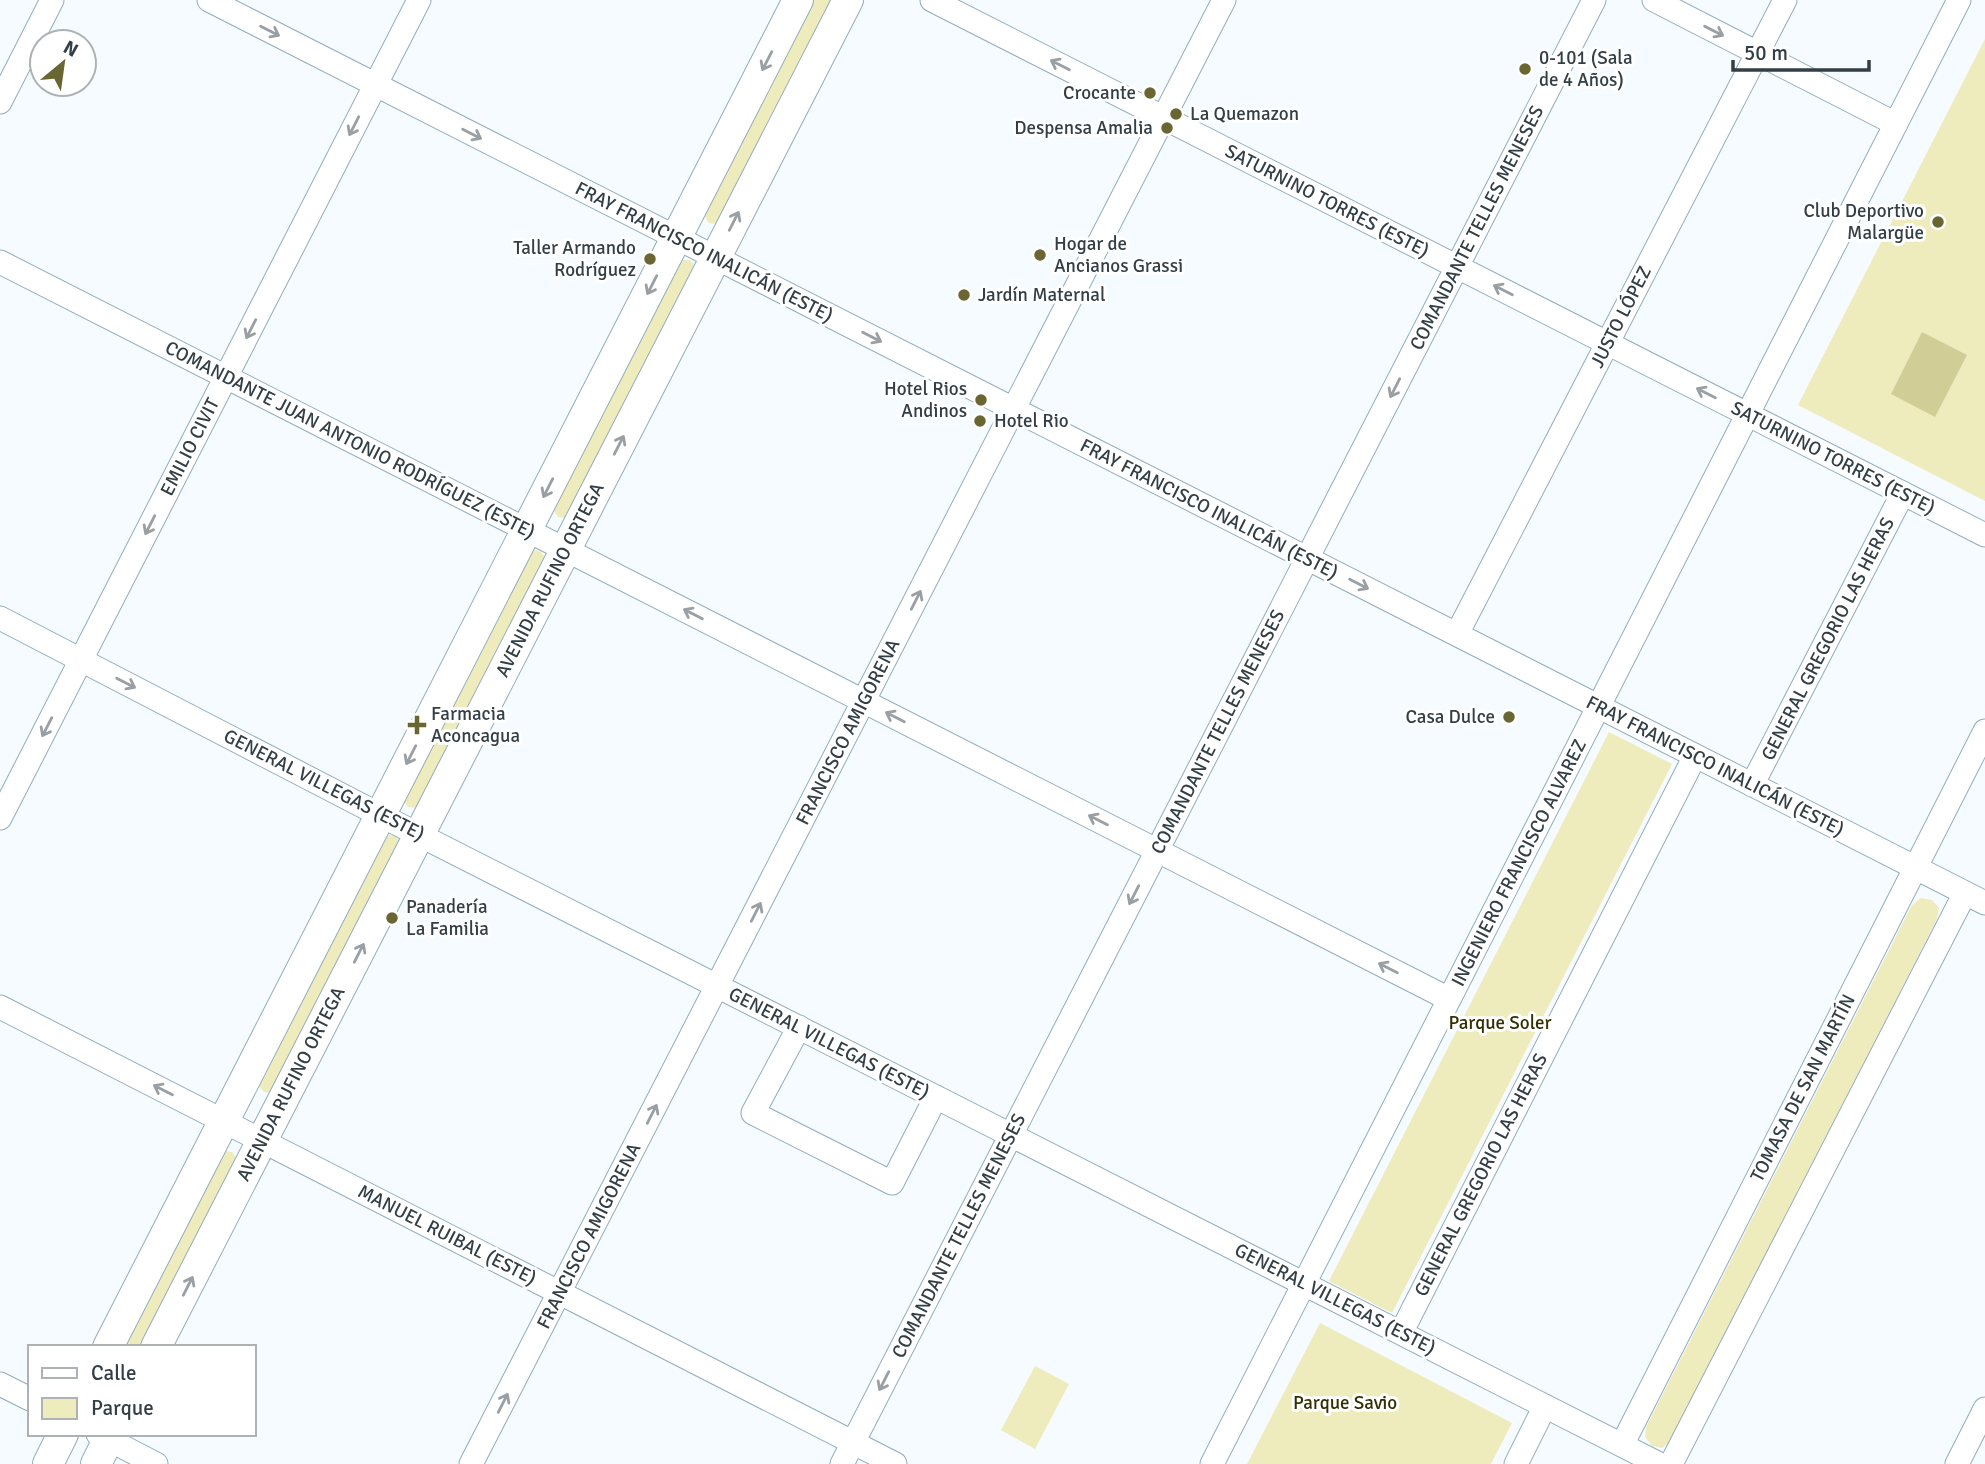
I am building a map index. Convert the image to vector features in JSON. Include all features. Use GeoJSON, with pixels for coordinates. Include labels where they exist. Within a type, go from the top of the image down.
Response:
{"type":"FeatureCollection","features":[{"type":"Feature","properties":{"kind":"main road"},"geometry":{"type":"LineString","coordinates":[[109,1345],[798,0]]}},
{"type":"Feature","properties":{"kind":"main road","name":"AVENIDA RUFINO ORTEGA"},"geometry":{"type":"LineString","coordinates":[[157,1345],[848,0]]}},
{"type":"Feature","properties":{"kind":"main road"},"geometry":{"type":"LineString","coordinates":[[48,1464],[63,1436]]}},
{"type":"Feature","properties":{"kind":"street"},"geometry":{"type":"LineString","coordinates":[[0,102],[52,0]]}},
{"type":"Feature","properties":{"kind":"street","name":"FRAY FRANCISCO INALICÁN (ESTE)"},"geometry":{"type":"LineString","coordinates":[[209,0],[1975,898]]}},
{"type":"Feature","properties":{"kind":"street","name":"EMILIO CIVIT"},"geometry":{"type":"LineString","coordinates":[[0,818],[419,0]]}},
{"type":"Feature","properties":{"kind":"street","name":"SATURNINO TORRES (ESTE)"},"geometry":{"type":"LineString","coordinates":[[932,0],[1985,535]]}},
{"type":"Feature","properties":{"kind":"street","name":"FRANCISCO AMIGORENA"},"geometry":{"type":"LineString","coordinates":[[471,1464],[1224,0]]}},
{"type":"Feature","properties":{"kind":"street","name":"COMANDANTE TELLES MENESES"},"geometry":{"type":"LineString","coordinates":[[842,1464],[1594,0]]}},
{"type":"Feature","properties":{"kind":"street"},"geometry":{"type":"LineString","coordinates":[[1654,0],[1896,124]]}},
{"type":"Feature","properties":{"kind":"street","name":"JUSTO LÓPEZ"},"geometry":{"type":"LineString","coordinates":[[1457,634],[1784,0]]}},
{"type":"Feature","properties":{"kind":"street","name":"INGENIERO FRANCISCO ALVAREZ"},"geometry":{"type":"LineString","coordinates":[[1212,1464],[1959,0]]}},
{"type":"Feature","properties":{"kind":"street","name":"COMANDANTE JUAN ANTONIO RODRÍGUEZ (ESTE)"},"geometry":{"type":"LineString","coordinates":[[0,262],[1449,999]]}},
{"type":"Feature","properties":{"kind":"street","name":"GENERAL GREGORIO LAS HERAS"},"geometry":{"type":"LineString","coordinates":[[1752,785],[1903,494]]}},
{"type":"Feature","properties":{"kind":"street","name":"GENERAL VILLEGAS (ESTE)"},"geometry":{"type":"LineString","coordinates":[[0,618],[419,835],[1660,1464]]}},
{"type":"Feature","properties":{"kind":"street","name":"TOMASA DE SAN MARTÍN"},"geometry":{"type":"LineString","coordinates":[[1622,1445],[1985,731]]}},
{"type":"Feature","properties":{"kind":"street","name":"GENERAL GREGORIO LAS HERAS"},"geometry":{"type":"LineString","coordinates":[[1401,1333],[1695,755]]}},
{"type":"Feature","properties":{"kind":"street"},"geometry":{"type":"LineString","coordinates":[[1671,1464],[1975,898]]}},
{"type":"Feature","properties":{"kind":"street","name":"MANUEL RUIBAL (ESTE)"},"geometry":{"type":"LineString","coordinates":[[0,1007],[895,1464]]}},
{"type":"Feature","properties":{"kind":"street"},"geometry":{"type":"LineString","coordinates":[[799,1027],[753,1113],[892,1184],[936,1097]]}},
{"type":"Feature","properties":{"kind":"street"},"geometry":{"type":"LineString","coordinates":[[0,1384],[28,1398]]}},
{"type":"Feature","properties":{"kind":"street"},"geometry":{"type":"LineString","coordinates":[[1516,1464],[1545,1406]]}},
{"type":"Feature","properties":{"kind":"street"},"geometry":{"type":"LineString","coordinates":[[1957,1464],[1985,1409]]}},
{"type":"Feature","properties":{"kind":"street"},"geometry":{"type":"LineString","coordinates":[[104,1443],[156,1464]]}},
{"type":"Feature","properties":{"kind":"green space"},"geometry":{"type":"Polygon","coordinates":[[[813,0],[834,0],[722,219],[716,224],[709,223],[705,217],[706,210],[813,0]]]}},
{"type":"Feature","properties":{"kind":"green space","name":"Club Deportivo Malargüe"},"geometry":{"type":"Polygon","coordinates":[[[1985,39],[1985,501],[1798,405],[1985,39]]]}},
{"type":"Feature","properties":{"kind":"green space"},"geometry":{"type":"Polygon","coordinates":[[[683,260],[690,260],[695,266],[693,273],[571,514],[565,518],[558,517],[554,511],[555,504],[678,264],[683,260]]]}},
{"type":"Feature","properties":{"kind":"green space"},"geometry":{"type":"Polygon","coordinates":[[[533,550],[540,551],[545,557],[544,564],[421,804],[415,808],[408,807],[404,802],[405,795],[528,555],[533,550]]]}},
{"type":"Feature","properties":{"kind":"green space","name":"Parque Soler"},"geometry":{"type":"Polygon","coordinates":[[[1609,732],[1672,764],[1392,1313],[1329,1281],[1609,732]]]}},
{"type":"Feature","properties":{"kind":"green space"},"geometry":{"type":"Polygon","coordinates":[[[389,835],[396,836],[400,841],[271,1093],[264,1092],[259,1087],[260,1080],[383,839],[389,835]]]}},
{"type":"Feature","properties":{"kind":"green space"},"geometry":{"type":"Polygon","coordinates":[[[1921,898],[1932,900],[1939,908],[1937,919],[1671,1441],[1662,1448],[1652,1446],[1645,1437],[1646,1427],[1912,905],[1921,898]]]}},
{"type":"Feature","properties":{"kind":"green space"},"geometry":{"type":"Polygon","coordinates":[[[225,1151],[232,1152],[236,1157],[235,1165],[143,1345],[122,1345],[225,1151]]]}},
{"type":"Feature","properties":{"kind":"green space","name":"Parque Savio"},"geometry":{"type":"Polygon","coordinates":[[[1320,1323],[1512,1423],[1491,1464],[1247,1464],[1320,1323]]]}},
{"type":"Feature","properties":{"kind":"green space"},"geometry":{"type":"Polygon","coordinates":[[[1035,1366],[1069,1384],[1035,1449],[1001,1430],[1035,1366]]]}},
{"type":"Feature","properties":{"kind":"shaded area"},"geometry":{"type":"Polygon","coordinates":[[[1922,332],[1967,355],[1935,417],[1891,394],[1922,332]]]}},
{"type":"Feature","properties":{"kind":"place","name":"0-101 (Sala de 4 Años)"},"geometry":{"type":"Point","coordinates":[1525,69]}},
{"type":"Feature","properties":{"kind":"place","name":"Crocante"},"geometry":{"type":"Point","coordinates":[1150,93]}},
{"type":"Feature","properties":{"kind":"place","name":"La Quemazon"},"geometry":{"type":"Point","coordinates":[1176,114]}},
{"type":"Feature","properties":{"kind":"place","name":"Despensa Amalia"},"geometry":{"type":"Point","coordinates":[1167,128]}},
{"type":"Feature","properties":{"kind":"place","name":"Club Deportivo Malargüe"},"geometry":{"type":"Point","coordinates":[1938,222]}},
{"type":"Feature","properties":{"kind":"place","name":"Hogar de Ancianos Grassi"},"geometry":{"type":"Point","coordinates":[1040,255]}},
{"type":"Feature","properties":{"kind":"place","name":"Taller Armando Rodríguez"},"geometry":{"type":"Point","coordinates":[650,259]}},
{"type":"Feature","properties":{"kind":"place","name":"Jardín Maternal"},"geometry":{"type":"Point","coordinates":[964,295]}},
{"type":"Feature","properties":{"kind":"place","name":"Hotel Rios Andinos"},"geometry":{"type":"Point","coordinates":[981,400]}},
{"type":"Feature","properties":{"kind":"place","name":"Hotel Rio"},"geometry":{"type":"Point","coordinates":[980,421]}},
{"type":"Feature","properties":{"kind":"place","name":"Casa Dulce"},"geometry":{"type":"Point","coordinates":[1509,717]}},
{"type":"Feature","properties":{"kind":"place","name":"Farmacia Aconcagua"},"geometry":{"type":"Point","coordinates":[417,725]}},
{"type":"Feature","properties":{"kind":"place","name":"Panadería La Familia"},"geometry":{"type":"Point","coordinates":[392,918]}}]}
